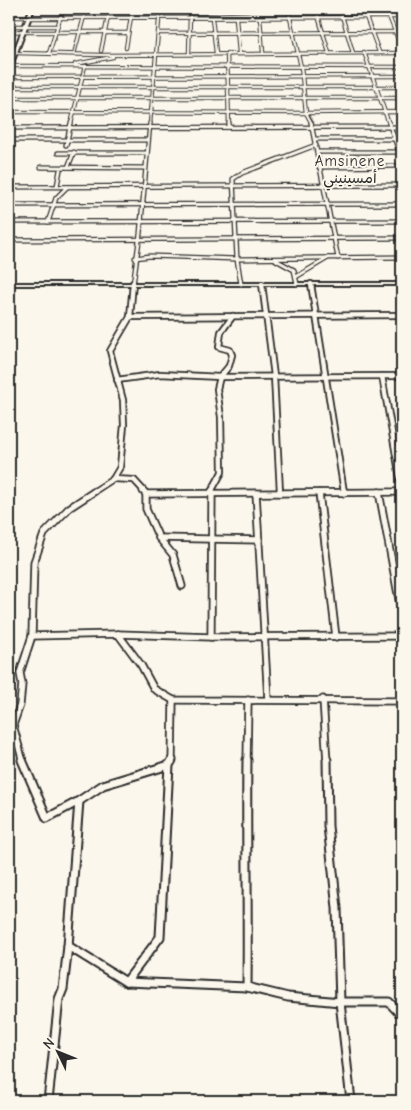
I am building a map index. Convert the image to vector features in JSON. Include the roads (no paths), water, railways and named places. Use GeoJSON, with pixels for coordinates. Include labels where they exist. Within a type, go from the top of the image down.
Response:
{"type":"FeatureCollection","features":[{"type":"Feature","properties":{"kind":"street"},"geometry":{"type":"LineString","coordinates":[[32,9],[9,67],[402,67]]}},
{"type":"Feature","properties":{"kind":"street"},"geometry":{"type":"LineString","coordinates":[[49,53],[63,9]]}},
{"type":"Feature","properties":{"kind":"street"},"geometry":{"type":"LineString","coordinates":[[74,54],[86,9]]}},
{"type":"Feature","properties":{"kind":"street"},"geometry":{"type":"LineString","coordinates":[[183,9],[191,12],[288,9],[301,67],[306,113],[313,126],[316,152],[325,186],[333,239],[338,258]]}},
{"type":"Feature","properties":{"kind":"street"},"geometry":{"type":"LineString","coordinates":[[363,9],[379,52]]}},
{"type":"Feature","properties":{"kind":"street"},"geometry":{"type":"LineString","coordinates":[[386,9],[402,49]]}},
{"type":"Feature","properties":{"kind":"street"},"geometry":{"type":"LineString","coordinates":[[101,51],[109,10],[160,10],[151,127],[143,186],[139,240],[132,284],[130,317],[110,351],[123,400],[124,425],[120,467],[113,479],[69,508],[44,534],[34,562],[32,636],[20,673],[22,684],[20,705],[13,725],[23,764],[47,818],[79,802],[103,785],[169,765]]}},
{"type":"Feature","properties":{"kind":"street"},"geometry":{"type":"LineString","coordinates":[[126,48],[132,10]]}},
{"type":"Feature","properties":{"kind":"street"},"geometry":{"type":"LineString","coordinates":[[329,53],[316,10],[340,10],[353,52]]}},
{"type":"Feature","properties":{"kind":"street"},"geometry":{"type":"LineString","coordinates":[[189,53],[191,12]]}},
{"type":"Feature","properties":{"kind":"street"},"geometry":{"type":"LineString","coordinates":[[9,17],[402,18]]}},
{"type":"Feature","properties":{"kind":"street"},"geometry":{"type":"LineString","coordinates":[[212,18],[216,53]]}},
{"type":"Feature","properties":{"kind":"street"},"geometry":{"type":"LineString","coordinates":[[236,18],[239,53]]}},
{"type":"Feature","properties":{"kind":"street"},"geometry":{"type":"LineString","coordinates":[[260,18],[263,52]]}},
{"type":"Feature","properties":{"kind":"street"},"geometry":{"type":"LineString","coordinates":[[9,26],[57,26]]}},
{"type":"Feature","properties":{"kind":"street"},"geometry":{"type":"LineString","coordinates":[[9,32],[128,33]]}},
{"type":"Feature","properties":{"kind":"street"},"geometry":{"type":"LineString","coordinates":[[159,33],[402,32]]}},
{"type":"Feature","properties":{"kind":"street"},"geometry":{"type":"LineString","coordinates":[[364,52],[401,152],[402,160]]}},
{"type":"Feature","properties":{"kind":"street"},"geometry":{"type":"LineString","coordinates":[[15,53],[402,53]]}},
{"type":"Feature","properties":{"kind":"street"},"geometry":{"type":"LineString","coordinates":[[227,53],[229,127]]}},
{"type":"Feature","properties":{"kind":"street"},"geometry":{"type":"LineString","coordinates":[[57,66],[131,54]]}},
{"type":"Feature","properties":{"kind":"street"},"geometry":{"type":"LineString","coordinates":[[67,143],[85,66]]}},
{"type":"Feature","properties":{"kind":"street"},"geometry":{"type":"LineString","coordinates":[[9,77],[402,76]]}},
{"type":"Feature","properties":{"kind":"street"},"geometry":{"type":"LineString","coordinates":[[9,87],[402,87]]}},
{"type":"Feature","properties":{"kind":"street"},"geometry":{"type":"LineString","coordinates":[[94,98],[100,92],[100,88]]}},
{"type":"Feature","properties":{"kind":"street"},"geometry":{"type":"LineString","coordinates":[[9,98],[402,98]]}},
{"type":"Feature","properties":{"kind":"street"},"geometry":{"type":"LineString","coordinates":[[9,112],[402,112]]}},
{"type":"Feature","properties":{"kind":"street"},"geometry":{"type":"LineString","coordinates":[[9,128],[402,127]]}},
{"type":"Feature","properties":{"kind":"street"},"geometry":{"type":"LineString","coordinates":[[315,139],[402,139]]}},
{"type":"Feature","properties":{"kind":"street"},"geometry":{"type":"LineString","coordinates":[[9,140],[67,143],[148,141]]}},
{"type":"Feature","properties":{"kind":"street"},"geometry":{"type":"LineString","coordinates":[[241,284],[237,259],[233,179],[242,173],[316,145]]}},
{"type":"Feature","properties":{"kind":"street"},"geometry":{"type":"LineString","coordinates":[[68,167],[74,152]]}},
{"type":"Feature","properties":{"kind":"street"},"geometry":{"type":"LineString","coordinates":[[58,153],[147,152]]}},
{"type":"Feature","properties":{"kind":"street"},"geometry":{"type":"LineString","coordinates":[[316,152],[401,152]]}},
{"type":"Feature","properties":{"kind":"street"},"geometry":{"type":"LineString","coordinates":[[319,167],[402,166]]}},
{"type":"Feature","properties":{"kind":"street"},"geometry":{"type":"LineString","coordinates":[[41,167],[145,168]]}},
{"type":"Feature","properties":{"kind":"street"},"geometry":{"type":"LineString","coordinates":[[57,186],[60,170]]}},
{"type":"Feature","properties":{"kind":"street"},"geometry":{"type":"LineString","coordinates":[[9,187],[402,185]]}},
{"type":"Feature","properties":{"kind":"street"},"geometry":{"type":"LineString","coordinates":[[48,222],[56,205],[56,198],[68,186]]}},
{"type":"Feature","properties":{"kind":"street"},"geometry":{"type":"LineString","coordinates":[[9,206],[402,204]]}},
{"type":"Feature","properties":{"kind":"street"},"geometry":{"type":"LineString","coordinates":[[9,222],[402,221]]}},
{"type":"Feature","properties":{"kind":"street"},"geometry":{"type":"LineString","coordinates":[[9,240],[402,238]]}},
{"type":"Feature","properties":{"kind":"street"},"geometry":{"type":"LineString","coordinates":[[135,258],[150,256],[237,259],[402,257]]}},
{"type":"Feature","properties":{"kind":"street"},"geometry":{"type":"LineString","coordinates":[[273,258],[290,266],[296,277],[297,284]]}},
{"type":"Feature","properties":{"kind":"street"},"geometry":{"type":"LineString","coordinates":[[296,277],[328,258]]}},
{"type":"Feature","properties":{"kind":"street"},"geometry":{"type":"LineString","coordinates":[[9,284],[402,284]]}},
{"type":"Feature","properties":{"kind":"street"},"geometry":{"type":"LineString","coordinates":[[262,284],[274,376],[280,493]]}},
{"type":"Feature","properties":{"kind":"street"},"geometry":{"type":"LineString","coordinates":[[311,284],[314,316],[326,376],[344,493]]}},
{"type":"Feature","properties":{"kind":"street"},"geometry":{"type":"LineString","coordinates":[[130,317],[402,315]]}},
{"type":"Feature","properties":{"kind":"street"},"geometry":{"type":"LineString","coordinates":[[211,637],[211,493],[222,472],[221,417],[217,389],[220,377],[229,366],[232,355],[230,350],[219,347],[221,332],[233,316]]}},
{"type":"Feature","properties":{"kind":"street"},"geometry":{"type":"LineString","coordinates":[[117,380],[160,374],[220,377],[402,376]]}},
{"type":"Feature","properties":{"kind":"street"},"geometry":{"type":"LineString","coordinates":[[146,494],[402,491],[382,376]]}},
{"type":"Feature","properties":{"kind":"street"},"geometry":{"type":"LineString","coordinates":[[113,479],[134,480],[146,494],[146,509],[159,538],[173,555],[182,586]]}},
{"type":"Feature","properties":{"kind":"street"},"geometry":{"type":"LineString","coordinates":[[379,492],[400,589],[402,616]]}},
{"type":"Feature","properties":{"kind":"street"},"geometry":{"type":"LineString","coordinates":[[256,493],[268,700]]}},
{"type":"Feature","properties":{"kind":"street"},"geometry":{"type":"LineString","coordinates":[[319,493],[336,637]]}},
{"type":"Feature","properties":{"kind":"street"},"geometry":{"type":"LineString","coordinates":[[159,538],[259,540]]}},
{"type":"Feature","properties":{"kind":"street"},"geometry":{"type":"LineString","coordinates":[[32,636],[118,634],[211,637],[402,636]]}},
{"type":"Feature","properties":{"kind":"street"},"geometry":{"type":"LineString","coordinates":[[118,634],[141,665],[154,689],[173,700],[323,699],[402,701]]}},
{"type":"Feature","properties":{"kind":"street"},"geometry":{"type":"LineString","coordinates":[[323,699],[328,774],[328,826],[337,908],[340,1002],[351,1101]]}},
{"type":"Feature","properties":{"kind":"street"},"geometry":{"type":"LineString","coordinates":[[126,982],[160,937],[169,765],[172,761],[173,700]]}},
{"type":"Feature","properties":{"kind":"street"},"geometry":{"type":"LineString","coordinates":[[247,987],[249,880],[246,842],[248,700]]}},
{"type":"Feature","properties":{"kind":"street"},"geometry":{"type":"LineString","coordinates":[[48,1101],[59,999],[63,989],[68,946],[79,802]]}},
{"type":"Feature","properties":{"kind":"street"},"geometry":{"type":"LineString","coordinates":[[68,946],[126,982],[247,987],[288,997],[340,1002],[389,1002],[402,1016]]}},
{"type":"Feature","properties":{"kind":"district","name":"Amsinene أمسينيني"},"geometry":{"type":"Point","coordinates":[350,170]}}]}
